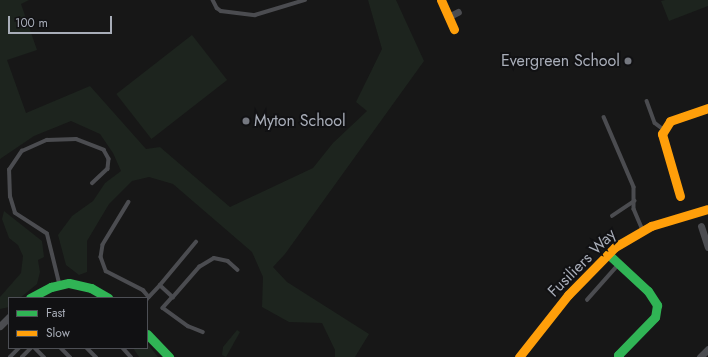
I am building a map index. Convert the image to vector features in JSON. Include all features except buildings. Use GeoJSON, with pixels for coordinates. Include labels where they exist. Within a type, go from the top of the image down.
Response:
{"type":"FeatureCollection","features":[{"type":"Feature","properties":{"kind":"street"},"geometry":{"type":"LineString","coordinates":[[441,0],[454,29]]}},
{"type":"Feature","properties":{"kind":"street"},"geometry":{"type":"LineString","coordinates":[[448,17],[458,12]]}},
{"type":"Feature","properties":{"kind":"street"},"geometry":{"type":"LineString","coordinates":[[680,196],[662,134],[670,121],[708,108]]}},
{"type":"Feature","properties":{"kind":"street","name":"Fusiliers Way"},"geometry":{"type":"LineString","coordinates":[[519,357],[568,295],[608,254],[643,230],[708,209]]}},
{"type":"Feature","properties":{"kind":"street"},"geometry":{"type":"LineString","coordinates":[[701,226],[708,247]]}},
{"type":"Feature","properties":{"kind":"street"},"geometry":{"type":"LineString","coordinates":[[608,254],[648,291],[657,305],[655,317],[619,357]]}},
{"type":"Feature","properties":{"kind":"street"},"geometry":{"type":"LineString","coordinates":[[32,297],[60,285],[84,286],[106,297]]}},
{"type":"Feature","properties":{"kind":"street"},"geometry":{"type":"LineString","coordinates":[[0,325],[8,318]]}},
{"type":"Feature","properties":{"kind":"street"},"geometry":{"type":"LineString","coordinates":[[148,335],[169,357]]}},
{"type":"Feature","properties":{"kind":"street"},"geometry":{"type":"LineString","coordinates":[[700,357],[708,348]]}},
{"type":"Feature","properties":{"kind":"lane"},"geometry":{"type":"LineString","coordinates":[[213,0],[217,8],[221,11],[255,15],[305,0]]}},
{"type":"Feature","properties":{"kind":"lane"},"geometry":{"type":"LineString","coordinates":[[647,101],[655,123],[664,130]]}},
{"type":"Feature","properties":{"kind":"lane"},"geometry":{"type":"LineString","coordinates":[[604,117],[634,187],[634,209],[643,230]]}},
{"type":"Feature","properties":{"kind":"lane"},"geometry":{"type":"LineString","coordinates":[[60,285],[47,234],[15,213],[10,197],[9,170],[22,151],[47,140],[76,139],[104,150],[109,159],[108,169],[93,183]]}},
{"type":"Feature","properties":{"kind":"lane"},"geometry":{"type":"LineString","coordinates":[[612,216],[634,201]]}},
{"type":"Feature","properties":{"kind":"lane"},"geometry":{"type":"LineString","coordinates":[[129,202],[103,245],[101,257],[106,271],[143,290],[147,297]]}},
{"type":"Feature","properties":{"kind":"lane"},"geometry":{"type":"LineString","coordinates":[[148,299],[196,242]]}},
{"type":"Feature","properties":{"kind":"lane"},"geometry":{"type":"LineString","coordinates":[[203,332],[188,326],[164,308],[199,267],[214,258],[228,261],[238,270]]}},
{"type":"Feature","properties":{"kind":"lane"},"geometry":{"type":"LineString","coordinates":[[587,300],[619,264]]}},
{"type":"Feature","properties":{"kind":"lane"},"geometry":{"type":"LineString","coordinates":[[160,285],[172,297]]}},
{"type":"Feature","properties":{"kind":"lane"},"geometry":{"type":"LineString","coordinates":[[10,357],[18,349]]}},
{"type":"Feature","properties":{"kind":"lane"},"geometry":{"type":"LineString","coordinates":[[22,357],[30,349]]}},
{"type":"Feature","properties":{"kind":"lane"},"geometry":{"type":"LineString","coordinates":[[36,349],[44,357]]}},
{"type":"Feature","properties":{"kind":"lane"},"geometry":{"type":"LineString","coordinates":[[62,349],[70,357]]}},
{"type":"Feature","properties":{"kind":"lane"},"geometry":{"type":"LineString","coordinates":[[88,349],[96,357]]}},
{"type":"Feature","properties":{"kind":"lane"},"geometry":{"type":"LineString","coordinates":[[124,349],[131,357]]}},
{"type":"Feature","properties":{"kind":"shaded area"},"geometry":{"type":"Polygon","coordinates":[[[0,0],[29,0],[21,4],[37,50],[7,60],[26,113],[90,86],[146,149],[160,147],[230,207],[313,168],[333,143],[367,111],[356,102],[382,49],[368,0],[396,0],[424,61],[285,254],[273,267],[287,282],[369,334],[355,357],[335,357],[335,350],[322,323],[289,322],[262,307],[263,277],[252,252],[173,184],[149,177],[132,181],[109,204],[87,241],[87,272],[79,275],[66,265],[58,235],[72,216],[93,201],[105,183],[121,171],[113,153],[100,134],[71,121],[34,136],[0,159],[0,0]]]}},
{"type":"Feature","properties":{"kind":"shaded area"},"geometry":{"type":"Polygon","coordinates":[[[708,0],[708,6],[669,21],[661,1],[708,0]]]}},
{"type":"Feature","properties":{"kind":"shaded area"},"geometry":{"type":"Polygon","coordinates":[[[192,35],[227,80],[151,139],[116,94],[192,35]]]}},
{"type":"Feature","properties":{"kind":"shaded area"},"geometry":{"type":"Polygon","coordinates":[[[4,211],[42,241],[44,257],[38,260],[40,272],[37,284],[21,297],[8,297],[8,307],[0,309],[0,297],[21,273],[23,256],[18,245],[9,238],[2,219],[4,211]]]}},
{"type":"Feature","properties":{"kind":"shaded area"},"geometry":{"type":"Polygon","coordinates":[[[237,330],[240,332],[226,357],[222,355],[223,347],[237,330]]]}},
{"type":"Feature","properties":{"kind":"shaded area"},"geometry":{"type":"Polygon","coordinates":[[[148,344],[158,357],[139,357],[134,349],[148,349],[148,344]]]}},
{"type":"Feature","properties":{"kind":"traffic: fast"},"geometry":{"type":"LineString","coordinates":[[608,254],[648,291],[657,305],[655,317],[618,355],[619,357]]}},
{"type":"Feature","properties":{"kind":"traffic: fast"},"geometry":{"type":"LineString","coordinates":[[32,297],[51,287],[69,283],[91,288],[106,297]]}},
{"type":"Feature","properties":{"kind":"traffic: fast"},"geometry":{"type":"LineString","coordinates":[[148,335],[169,357]]}},
{"type":"Feature","properties":{"kind":"traffic: slow"},"geometry":{"type":"LineString","coordinates":[[441,0],[454,29]]}},
{"type":"Feature","properties":{"kind":"traffic: slow"},"geometry":{"type":"LineString","coordinates":[[680,196],[662,134],[670,121],[708,108]]}},
{"type":"Feature","properties":{"kind":"traffic: slow"},"geometry":{"type":"LineString","coordinates":[[519,357],[568,295],[615,247],[651,226],[708,209]]}},
{"type":"Feature","properties":{"kind":"place","name":"Evergreen School"},"geometry":{"type":"Point","coordinates":[628,61]}},
{"type":"Feature","properties":{"kind":"place","name":"Myton School"},"geometry":{"type":"Point","coordinates":[246,121]}}]}
